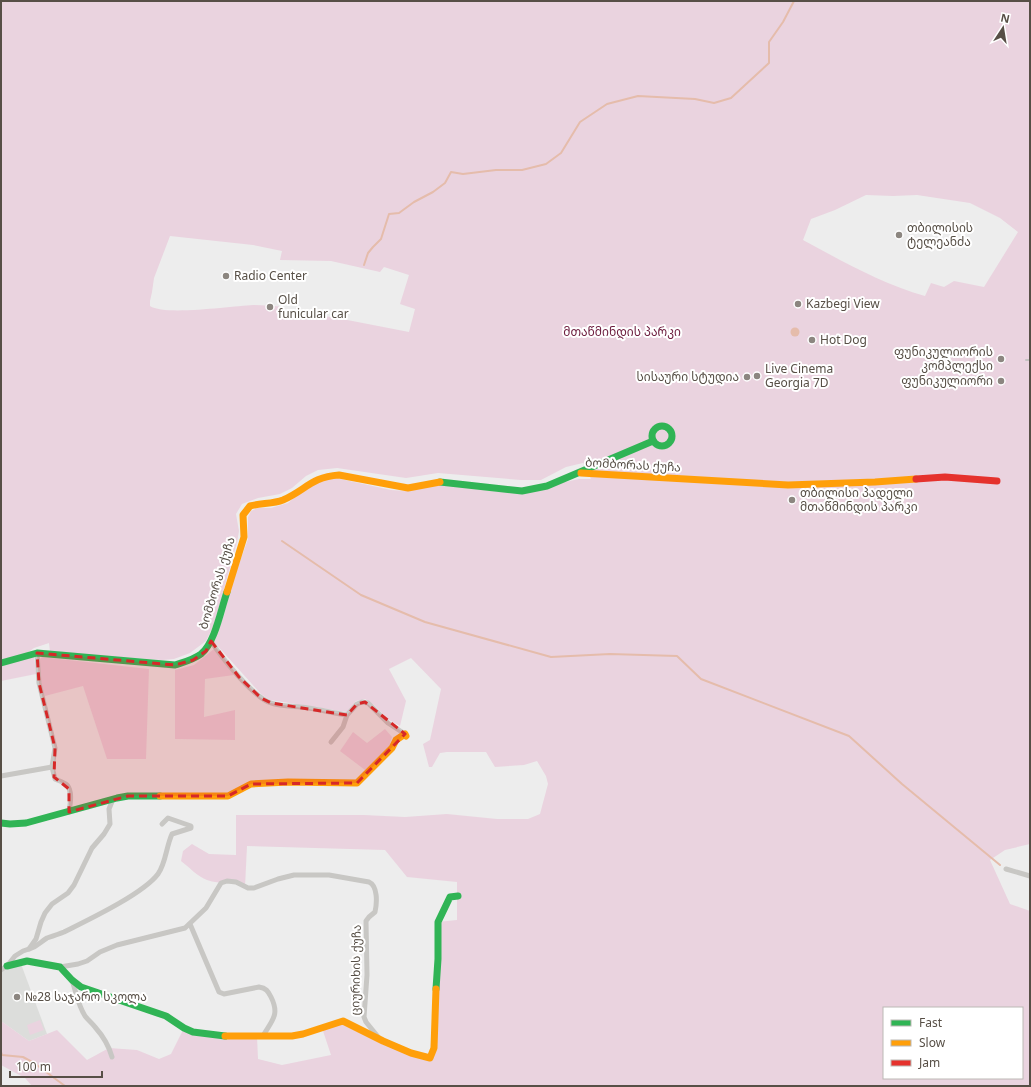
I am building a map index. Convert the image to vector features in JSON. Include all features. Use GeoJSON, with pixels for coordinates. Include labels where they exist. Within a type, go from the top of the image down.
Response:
{"type":"FeatureCollection","features":[{"type":"Feature","properties":{"kind":"street"},"geometry":{"type":"LineString","coordinates":[[578,473],[653,441]]}},
{"type":"Feature","properties":{"kind":"street","name":"ბომბორას ქუჩა"},"geometry":{"type":"LineString","coordinates":[[37,653],[175,666],[193,660],[206,651],[211,641],[244,537],[243,515],[250,506],[283,500],[320,477],[330,475],[356,478],[408,488],[439,482],[522,491],[547,486],[578,473],[788,485],[875,482],[945,477],[997,481]]}},
{"type":"Feature","properties":{"kind":"street"},"geometry":{"type":"LineString","coordinates":[[211,641],[224,660],[261,698],[271,703],[347,715]]}},
{"type":"Feature","properties":{"kind":"street"},"geometry":{"type":"LineString","coordinates":[[1,663],[37,653],[39,683],[55,748],[52,767],[55,779],[64,783],[69,789],[70,805],[68,812]]}},
{"type":"Feature","properties":{"kind":"street"},"geometry":{"type":"LineString","coordinates":[[331,742],[343,727],[347,715],[357,704],[365,702],[388,724],[406,735]]}},
{"type":"Feature","properties":{"kind":"street"},"geometry":{"type":"LineString","coordinates":[[1,823],[19,824],[128,796],[228,796],[251,784],[288,782],[357,783],[392,748],[396,740],[406,735]]}},
{"type":"Feature","properties":{"kind":"street"},"geometry":{"type":"LineString","coordinates":[[1,776],[52,767]]}},
{"type":"Feature","properties":{"kind":"street"},"geometry":{"type":"LineString","coordinates":[[29,949],[36,939],[45,913],[52,904],[74,886],[92,848],[108,830],[110,824],[110,804],[113,799]]}},
{"type":"Feature","properties":{"kind":"street"},"geometry":{"type":"LineString","coordinates":[[4,968],[15,956],[23,951],[37,946],[46,939],[63,932],[129,897],[150,882],[162,867],[172,834],[191,828],[192,826],[178,822],[171,818],[168,818],[162,824]]}},
{"type":"Feature","properties":{"kind":"street"},"geometry":{"type":"LineString","coordinates":[[1006,869],[1030,876]]}},
{"type":"Feature","properties":{"kind":"street","name":"ციურიხის ქუჩა"},"geometry":{"type":"LineString","coordinates":[[60,967],[82,962],[117,945],[185,928],[206,908],[222,883],[227,881],[236,882],[248,888],[254,888],[294,875],[329,875],[372,884],[374,887],[376,909],[366,922],[367,975],[364,1016],[366,1022],[382,1042]]}},
{"type":"Feature","properties":{"kind":"street"},"geometry":{"type":"LineString","coordinates":[[4,968],[27,961],[60,967],[81,987],[166,1016],[193,1032],[230,1036],[292,1036],[347,1022],[382,1042],[411,1053],[430,1058],[434,1048],[436,976],[438,960],[438,922],[440,915],[450,897],[458,896]]}},
{"type":"Feature","properties":{"kind":"street"},"geometry":{"type":"LineString","coordinates":[[190,924],[219,992],[224,994],[259,987],[263,987],[268,990],[276,1010],[262,1036]]}},
{"type":"Feature","properties":{"kind":"street"},"geometry":{"type":"LineString","coordinates":[[72,980],[79,1004],[85,1016],[103,1038],[112,1057]]}},
{"type":"Feature","properties":{"kind":"highlighted area"},"geometry":{"type":"Polygon","coordinates":[[[211,641],[239,677],[261,698],[271,703],[347,715],[357,704],[365,702],[405,734],[357,783],[251,784],[228,796],[128,796],[69,812],[69,789],[54,777],[55,748],[39,683],[37,653],[175,665],[193,660],[206,651],[211,641]]]}},
{"type":"Feature","properties":{"kind":"shaded area"},"geometry":{"type":"Polygon","coordinates":[[[795,327],[800,332],[795,337],[790,332],[795,327]]]}},
{"type":"Feature","properties":{"kind":"shaded area","name":"№28 საჯარო სკოლა"},"geometry":{"type":"Polygon","coordinates":[[[21,964],[47,1034],[29,1041],[1,1021],[1,972],[21,964]]]}},
{"type":"Feature","properties":{"kind":"green space","name":"მთაწმინდის პარკი"},"geometry":{"type":"Polygon","coordinates":[[[1,1],[1030,1],[1030,844],[1005,850],[990,860],[1010,904],[1030,911],[1030,1086],[32,1086],[25,1078],[1,1065],[1,1021],[29,1041],[57,1030],[87,1060],[109,1048],[137,1050],[159,1059],[171,1054],[184,1028],[193,1032],[257,1036],[258,1059],[282,1065],[331,1055],[322,1028],[343,1021],[430,1058],[438,922],[457,920],[457,882],[407,877],[385,850],[247,846],[245,887],[236,884],[204,879],[181,861],[183,851],[192,844],[209,854],[236,855],[236,815],[364,815],[405,817],[447,814],[497,819],[528,819],[540,814],[548,784],[546,776],[537,761],[524,765],[495,767],[486,752],[440,753],[432,767],[429,767],[423,744],[430,740],[441,689],[411,658],[389,669],[406,701],[400,726],[389,720],[374,705],[365,699],[356,701],[347,712],[270,700],[261,694],[214,642],[248,539],[248,517],[251,511],[258,508],[271,508],[288,503],[302,491],[324,480],[336,478],[391,490],[406,491],[438,484],[500,492],[579,479],[591,479],[583,463],[566,467],[541,480],[521,480],[438,473],[406,478],[337,468],[318,470],[306,476],[292,488],[280,494],[258,498],[242,504],[236,514],[239,531],[237,542],[214,625],[206,641],[190,653],[174,659],[162,660],[50,652],[49,643],[34,648],[27,653],[1,660],[1,1]],[[866,195],[835,210],[811,219],[803,240],[878,279],[925,296],[931,283],[944,287],[954,281],[984,287],[1018,232],[1000,218],[970,203],[917,195],[866,195]],[[170,236],[154,278],[150,306],[158,309],[169,310],[199,310],[253,305],[276,306],[284,307],[284,310],[337,318],[409,332],[415,309],[400,304],[409,275],[384,267],[380,272],[331,261],[280,260],[282,251],[253,245],[170,236]]]}},
{"type":"Feature","properties":{"kind":"green space"},"geometry":{"type":"Polygon","coordinates":[[[214,649],[234,675],[205,679],[204,717],[235,710],[235,740],[175,739],[175,670],[194,665],[214,649]]]}},
{"type":"Feature","properties":{"kind":"green space"},"geometry":{"type":"Polygon","coordinates":[[[34,656],[36,674],[1,681],[1,666],[34,656]]]}},
{"type":"Feature","properties":{"kind":"green space"},"geometry":{"type":"Polygon","coordinates":[[[42,657],[149,669],[146,759],[107,759],[83,686],[45,696],[40,682],[40,659],[42,657]]]}},
{"type":"Feature","properties":{"kind":"green space"},"geometry":{"type":"Polygon","coordinates":[[[385,729],[392,737],[389,747],[365,770],[340,751],[353,732],[367,743],[385,729]]]}},
{"type":"Feature","properties":{"kind":"green space"},"geometry":{"type":"Polygon","coordinates":[[[40,1020],[44,1030],[30,1035],[27,1025],[40,1020]]]}},
{"type":"Feature","properties":{"kind":"waterway"},"geometry":{"type":"LineString","coordinates":[[364,265],[368,253],[381,239],[389,214],[399,213],[414,202],[433,192],[445,183],[451,172],[463,174],[496,170],[522,170],[546,164],[561,153],[580,122],[607,104],[638,96],[695,99],[714,103],[731,98],[769,63],[769,42],[783,22],[794,1]]}},
{"type":"Feature","properties":{"kind":"waterway"},"geometry":{"type":"LineString","coordinates":[[282,541],[361,595],[425,622],[551,657],[610,654],[677,656],[701,679],[849,736],[902,784],[1000,865]]}},
{"type":"Feature","properties":{"kind":"waterway"},"geometry":{"type":"LineString","coordinates":[[1,1052],[2,1055],[23,1057],[34,1063],[65,1086]]}},
{"type":"Feature","properties":{"kind":"traffic: fast"},"geometry":{"type":"LineString","coordinates":[[662,426],[669,429],[672,436],[669,443],[662,446],[655,443],[652,436],[655,429],[662,426]]}},
{"type":"Feature","properties":{"kind":"traffic: fast"},"geometry":{"type":"LineString","coordinates":[[440,482],[522,491],[547,486],[653,441]]}},
{"type":"Feature","properties":{"kind":"traffic: fast"},"geometry":{"type":"LineString","coordinates":[[1,663],[37,653],[175,665],[188,661],[201,654],[210,642],[214,634],[227,592]]}},
{"type":"Feature","properties":{"kind":"traffic: fast"},"geometry":{"type":"LineString","coordinates":[[1,823],[26,823],[128,796],[160,796]]}},
{"type":"Feature","properties":{"kind":"traffic: fast"},"geometry":{"type":"LineString","coordinates":[[436,989],[438,922],[450,897],[458,896]]}},
{"type":"Feature","properties":{"kind":"traffic: fast"},"geometry":{"type":"LineString","coordinates":[[7,966],[27,961],[60,967],[81,987],[166,1016],[193,1032],[225,1036]]}},
{"type":"Feature","properties":{"kind":"traffic: slow"},"geometry":{"type":"LineString","coordinates":[[581,473],[788,485],[916,479]]}},
{"type":"Feature","properties":{"kind":"traffic: slow"},"geometry":{"type":"LineString","coordinates":[[227,592],[244,537],[243,515],[250,506],[283,500],[315,481],[329,476],[339,475],[408,488],[440,482]]}},
{"type":"Feature","properties":{"kind":"traffic: slow"},"geometry":{"type":"LineString","coordinates":[[160,796],[228,796],[251,784],[288,782],[357,783],[392,748],[396,740],[405,734],[406,736]]}},
{"type":"Feature","properties":{"kind":"traffic: slow"},"geometry":{"type":"LineString","coordinates":[[225,1036],[292,1036],[343,1021],[411,1053],[430,1058],[434,1048],[436,989]]}},
{"type":"Feature","properties":{"kind":"traffic: jam"},"geometry":{"type":"LineString","coordinates":[[916,479],[945,477],[997,481]]}},
{"type":"Feature","properties":{"kind":"place","name":"თბილისის ტელეანძა"},"geometry":{"type":"Point","coordinates":[899,235]}},
{"type":"Feature","properties":{"kind":"place","name":"Radio Center"},"geometry":{"type":"Point","coordinates":[226,276]}},
{"type":"Feature","properties":{"kind":"place","name":"Kazbegi View"},"geometry":{"type":"Point","coordinates":[798,304]}},
{"type":"Feature","properties":{"kind":"place","name":"Old funicular car"},"geometry":{"type":"Point","coordinates":[270,307]}},
{"type":"Feature","properties":{"kind":"place","name":"Hot Dog"},"geometry":{"type":"Point","coordinates":[812,340]}},
{"type":"Feature","properties":{"kind":"place","name":"ფუნიკულიორის კომპლექსი"},"geometry":{"type":"Point","coordinates":[1001,359]}},
{"type":"Feature","properties":{"kind":"place","name":"Live Cinema Georgia 7D"},"geometry":{"type":"Point","coordinates":[757,376]}},
{"type":"Feature","properties":{"kind":"place","name":"სისაური სტუდია"},"geometry":{"type":"Point","coordinates":[747,377]}},
{"type":"Feature","properties":{"kind":"place","name":"ფუნიკულიორი"},"geometry":{"type":"Point","coordinates":[1001,381]}},
{"type":"Feature","properties":{"kind":"place","name":"თბილისი პადელი მთაწმინდის პარკი"},"geometry":{"type":"Point","coordinates":[792,500]}},
{"type":"Feature","properties":{"kind":"place","name":"№28 საჯარო სკოლა"},"geometry":{"type":"Point","coordinates":[17,997]}}]}
